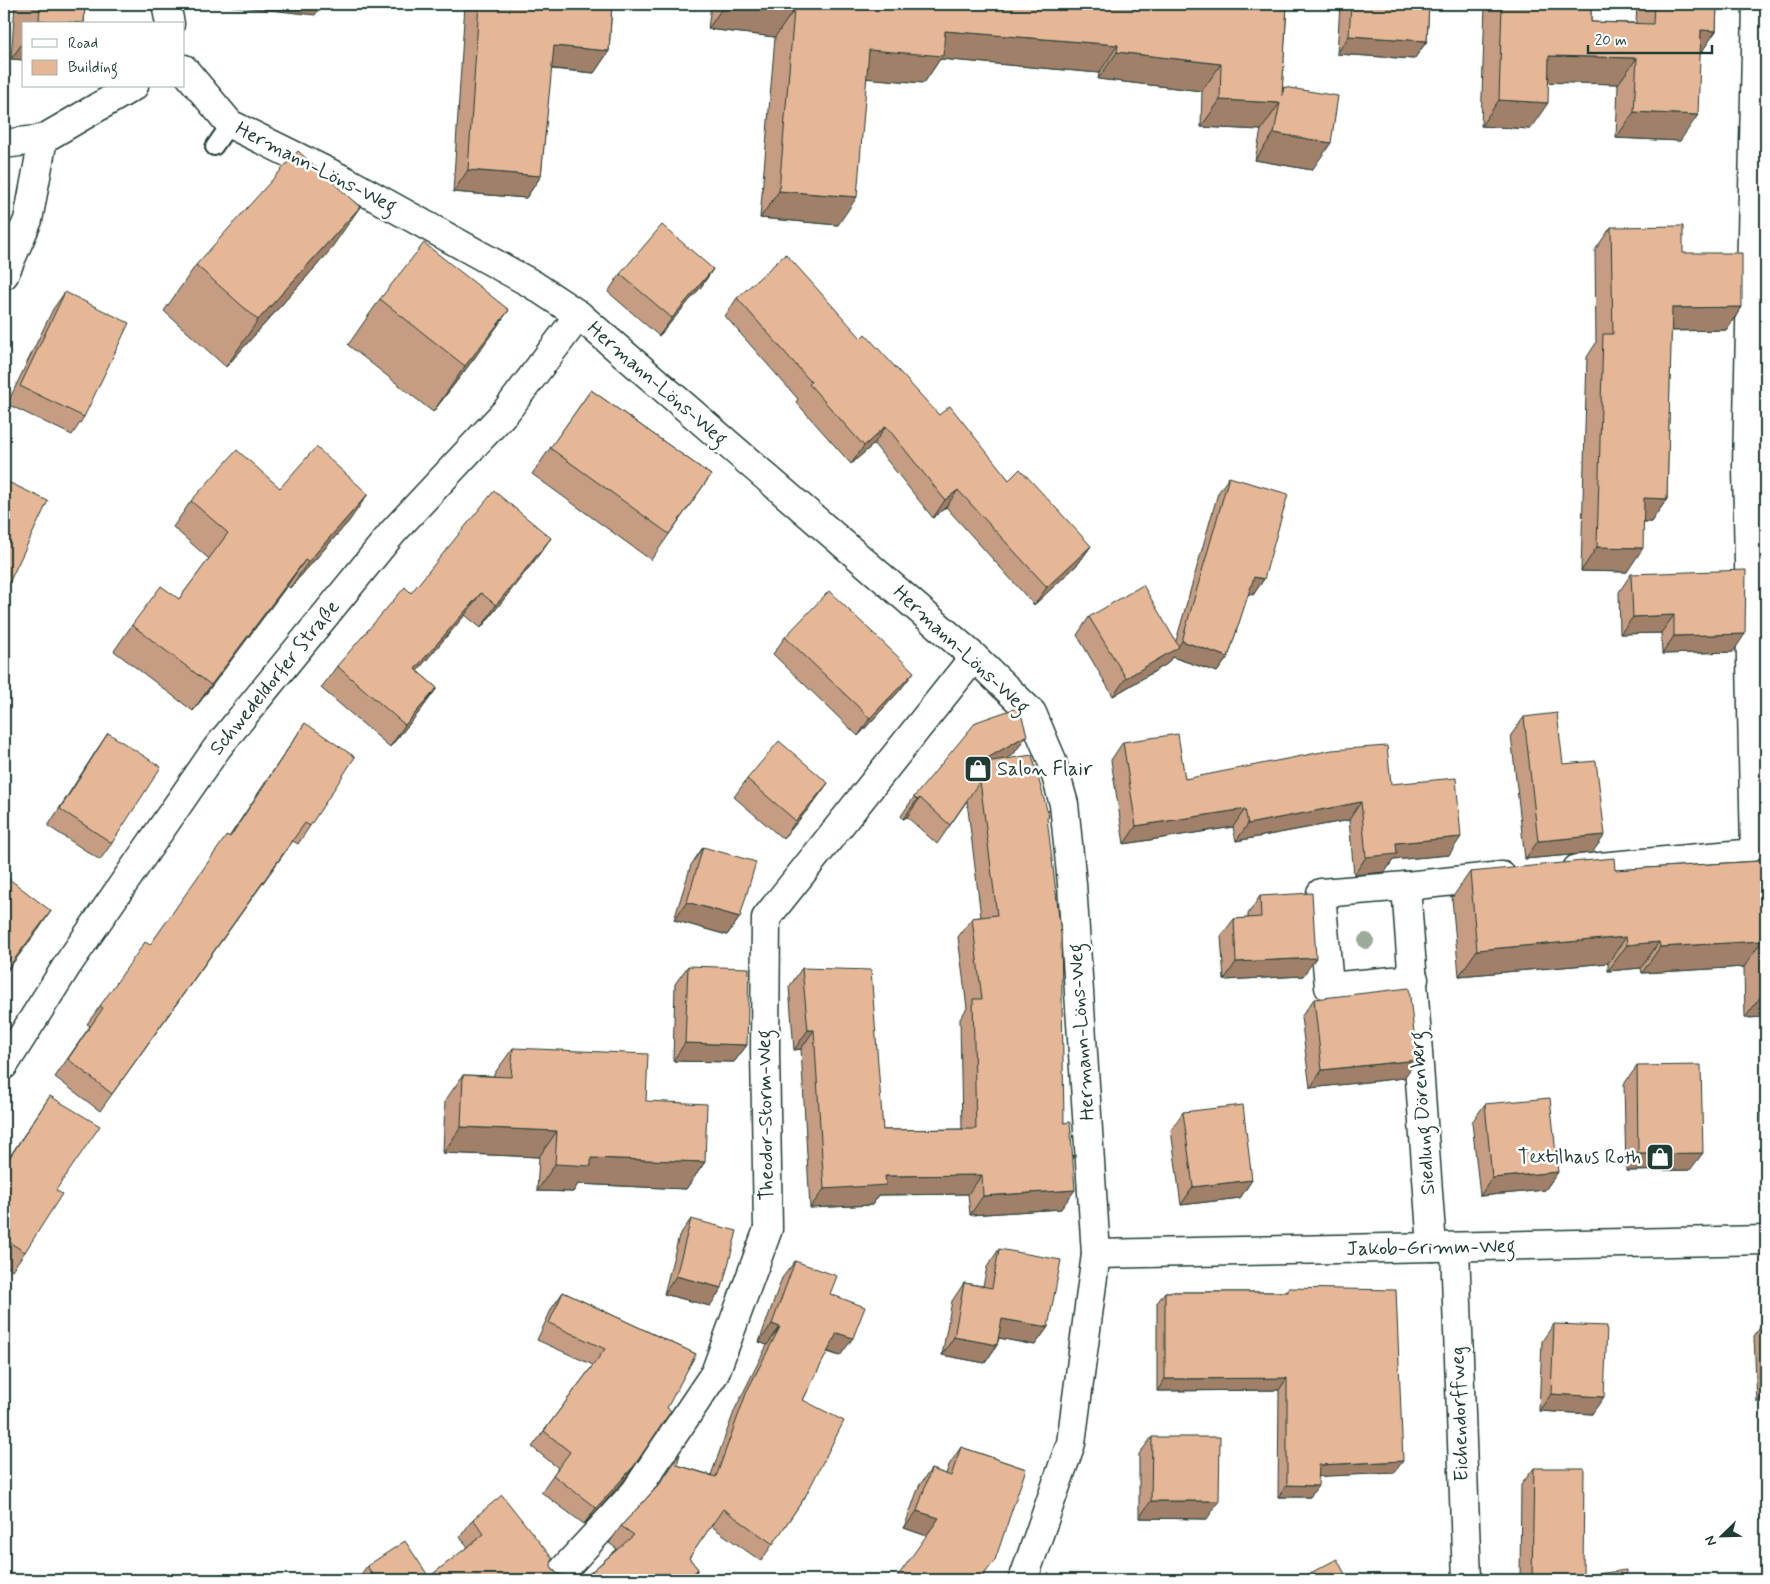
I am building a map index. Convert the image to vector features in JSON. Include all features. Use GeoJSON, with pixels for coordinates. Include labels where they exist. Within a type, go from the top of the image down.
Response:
{"type":"FeatureCollection","features":[{"type":"Feature","properties":{"kind":"street"},"geometry":{"type":"LineString","coordinates":[[166,4],[170,22]]}},
{"type":"Feature","properties":{"kind":"street"},"geometry":{"type":"LineString","coordinates":[[1552,872],[1761,852],[1756,467],[1756,4]]}},
{"type":"Feature","properties":{"kind":"street","name":"Hermann-Löns-Weg"},"geometry":{"type":"LineString","coordinates":[[185,70],[230,124],[346,181],[532,284],[579,316],[974,657],[1032,713],[1050,758],[1064,804],[1072,884],[1096,1254],[1071,1443],[1023,1580]]}},
{"type":"Feature","properties":{"kind":"street"},"geometry":{"type":"LineString","coordinates":[[4,144],[43,139],[131,88]]}},
{"type":"Feature","properties":{"kind":"street"},"geometry":{"type":"LineString","coordinates":[[4,275],[28,220],[43,139]]}},
{"type":"Feature","properties":{"kind":"street","name":"Schwedeldorfer Straße"},"geometry":{"type":"LineString","coordinates":[[4,1065],[68,964],[216,748],[393,532],[507,410],[579,316]]}},
{"type":"Feature","properties":{"kind":"street","name":"Theodor-Storm-Weg"},"geometry":{"type":"LineString","coordinates":[[554,1580],[635,1492],[715,1373],[768,1229],[765,1051],[766,918],[974,657]]}},
{"type":"Feature","properties":{"kind":"street"},"geometry":{"type":"LineString","coordinates":[[1414,979],[1329,987],[1322,893],[1523,874]]}},
{"type":"Feature","properties":{"kind":"street","name":"Siedlung Dörenberg"},"geometry":{"type":"LineString","coordinates":[[1406,886],[1443,1248]]}},
{"type":"Feature","properties":{"kind":"street","name":"Jakob-Grimm-Weg"},"geometry":{"type":"LineString","coordinates":[[1096,1254],[1766,1240]]}},
{"type":"Feature","properties":{"kind":"street","name":"Eichendorffweg"},"geometry":{"type":"LineString","coordinates":[[1443,1248],[1466,1580]]}},
{"type":"Feature","properties":{"kind":"lane"},"geometry":{"type":"LineString","coordinates":[[214,147],[230,124]]}},
{"type":"Feature","properties":{"kind":"building"},"geometry":{"type":"Polygon","coordinates":[[[40,4],[85,4],[84,22],[39,20],[40,4]]]}},
{"type":"Feature","properties":{"kind":"building"},"geometry":{"type":"Polygon","coordinates":[[[479,4],[612,4],[609,51],[554,46],[541,176],[468,170],[479,4]]]}},
{"type":"Feature","properties":{"kind":"building"},"geometry":{"type":"Polygon","coordinates":[[[746,4],[1287,4],[1282,96],[1284,87],[1338,96],[1331,143],[1274,133],[1280,103],[1220,100],[1221,64],[1117,52],[1118,45],[945,31],[943,56],[869,50],[857,197],[779,191],[794,10],[746,4]]]}},
{"type":"Feature","properties":{"kind":"building"},"geometry":{"type":"Polygon","coordinates":[[[1351,4],[1429,4],[1427,41],[1349,36],[1351,4]]]}},
{"type":"Feature","properties":{"kind":"building"},"geometry":{"type":"Polygon","coordinates":[[[1502,4],[1591,4],[1591,22],[1653,24],[1654,4],[1717,4],[1716,31],[1701,30],[1698,115],[1634,112],[1637,58],[1549,56],[1548,103],[1499,100],[1502,4]]]}},
{"type":"Feature","properties":{"kind":"building"},"geometry":{"type":"Polygon","coordinates":[[[298,151],[360,207],[258,320],[196,265],[298,151]]]}},
{"type":"Feature","properties":{"kind":"building"},"geometry":{"type":"Polygon","coordinates":[[[662,225],[713,269],[672,318],[620,274],[662,225]]]}},
{"type":"Feature","properties":{"kind":"building"},"geometry":{"type":"Polygon","coordinates":[[[1683,226],[1683,253],[1742,253],[1742,307],[1672,308],[1667,499],[1644,498],[1643,548],[1597,547],[1603,334],[1613,334],[1611,227],[1683,226]]]}},
{"type":"Feature","properties":{"kind":"building"},"geometry":{"type":"Polygon","coordinates":[[[424,243],[509,310],[465,366],[380,299],[424,243]]]}},
{"type":"Feature","properties":{"kind":"building"},"geometry":{"type":"Polygon","coordinates":[[[786,254],[861,338],[865,334],[939,415],[950,406],[1009,480],[1020,469],[1091,546],[1047,587],[958,490],[945,500],[886,426],[864,446],[737,298],[786,254]]]}},
{"type":"Feature","properties":{"kind":"building"},"geometry":{"type":"Polygon","coordinates":[[[65,292],[129,323],[84,417],[20,386],[65,292]]]}},
{"type":"Feature","properties":{"kind":"building"},"geometry":{"type":"Polygon","coordinates":[[[591,390],[711,475],[669,534],[550,448],[591,390]]]}},
{"type":"Feature","properties":{"kind":"building"},"geometry":{"type":"Polygon","coordinates":[[[316,447],[368,494],[308,562],[305,560],[211,685],[132,625],[161,586],[179,599],[228,533],[191,501],[237,450],[280,488],[316,447]]]}},
{"type":"Feature","properties":{"kind":"building"},"geometry":{"type":"Polygon","coordinates":[[[1229,477],[1288,494],[1264,579],[1254,577],[1228,657],[1182,641],[1229,477]]]}},
{"type":"Feature","properties":{"kind":"building"},"geometry":{"type":"Polygon","coordinates":[[[4,480],[48,501],[9,583],[4,580],[4,480]]]}},
{"type":"Feature","properties":{"kind":"building"},"geometry":{"type":"Polygon","coordinates":[[[494,491],[551,538],[496,605],[481,593],[415,669],[437,688],[405,725],[337,666],[405,587],[411,593],[494,491]]]}},
{"type":"Feature","properties":{"kind":"building"},"geometry":{"type":"Polygon","coordinates":[[[1746,570],[1745,634],[1674,636],[1674,615],[1633,617],[1631,574],[1746,570]]]}},
{"type":"Feature","properties":{"kind":"building"},"geometry":{"type":"Polygon","coordinates":[[[1143,585],[1179,647],[1126,678],[1089,617],[1143,585]]]}},
{"type":"Feature","properties":{"kind":"building"},"geometry":{"type":"Polygon","coordinates":[[[829,591],[914,672],[870,718],[785,637],[829,591]]]}},
{"type":"Feature","properties":{"kind":"building"},"geometry":{"type":"Polygon","coordinates":[[[1019,707],[1027,735],[979,763],[1032,755],[1049,817],[1047,818],[1061,934],[1064,1123],[1070,1122],[1075,1190],[983,1196],[982,1175],[885,1176],[886,1185],[824,1189],[814,1030],[808,1030],[802,968],[871,970],[883,1130],[976,1129],[973,999],[982,999],[972,918],[997,915],[980,781],[950,825],[920,798],[917,800],[914,797],[976,722],[1019,707]]]}},
{"type":"Feature","properties":{"kind":"building"},"geometry":{"type":"Polygon","coordinates":[[[1557,713],[1563,764],[1596,761],[1605,835],[1538,841],[1524,717],[1557,713]]]}},
{"type":"Feature","properties":{"kind":"building"},"geometry":{"type":"Polygon","coordinates":[[[305,723],[355,757],[310,826],[305,823],[112,1094],[68,1059],[103,1008],[100,1006],[145,942],[150,945],[227,835],[230,837],[305,723]]]}},
{"type":"Feature","properties":{"kind":"building"},"geometry":{"type":"Polygon","coordinates":[[[108,733],[161,767],[112,843],[60,809],[108,733]]]}},
{"type":"Feature","properties":{"kind":"building"},"geometry":{"type":"Polygon","coordinates":[[[1178,734],[1185,779],[1332,750],[1387,746],[1391,784],[1456,778],[1461,837],[1396,843],[1397,854],[1366,857],[1361,802],[1248,824],[1245,809],[1136,826],[1123,742],[1178,734]]]}},
{"type":"Feature","properties":{"kind":"building"},"geometry":{"type":"Polygon","coordinates":[[[779,741],[828,783],[796,821],[747,779],[779,741]]]}},
{"type":"Feature","properties":{"kind":"building"},"geometry":{"type":"Polygon","coordinates":[[[703,847],[756,862],[740,917],[687,902],[703,847]]]}},
{"type":"Feature","properties":{"kind":"building"},"geometry":{"type":"Polygon","coordinates":[[[1614,858],[1615,870],[1759,861],[1759,858],[1766,858],[1766,992],[1764,992],[1762,941],[1660,947],[1659,942],[1627,945],[1626,937],[1477,950],[1470,872],[1614,858]]]}},
{"type":"Feature","properties":{"kind":"building"},"geometry":{"type":"Polygon","coordinates":[[[4,875],[51,911],[4,973],[4,875]]]}},
{"type":"Feature","properties":{"kind":"building"},"geometry":{"type":"Polygon","coordinates":[[[1312,893],[1316,958],[1236,962],[1234,919],[1261,917],[1260,896],[1312,893]]]}},
{"type":"Feature","properties":{"kind":"building"},"geometry":{"type":"Polygon","coordinates":[[[688,966],[749,968],[747,1045],[685,1043],[688,966]]]}},
{"type":"Feature","properties":{"kind":"building"},"geometry":{"type":"Polygon","coordinates":[[[1409,988],[1417,1060],[1322,1070],[1314,999],[1409,988]]]}},
{"type":"Feature","properties":{"kind":"building"},"geometry":{"type":"Polygon","coordinates":[[[513,1048],[648,1054],[646,1101],[707,1104],[705,1162],[591,1158],[591,1166],[555,1164],[557,1131],[461,1127],[463,1075],[511,1077],[513,1048]]]}},
{"type":"Feature","properties":{"kind":"building"},"geometry":{"type":"Polygon","coordinates":[[[1701,1065],[1703,1153],[1638,1154],[1637,1066],[1701,1065]]]}},
{"type":"Feature","properties":{"kind":"building"},"geometry":{"type":"Polygon","coordinates":[[[50,1096],[100,1126],[56,1190],[62,1194],[25,1252],[4,1239],[4,1166],[50,1096]]]}},
{"type":"Feature","properties":{"kind":"building"},"geometry":{"type":"Polygon","coordinates":[[[1550,1098],[1558,1172],[1492,1178],[1485,1104],[1550,1098]]]}},
{"type":"Feature","properties":{"kind":"building"},"geometry":{"type":"Polygon","coordinates":[[[1243,1105],[1252,1180],[1193,1187],[1183,1112],[1243,1105]]]}},
{"type":"Feature","properties":{"kind":"building"},"geometry":{"type":"Polygon","coordinates":[[[691,1219],[737,1231],[722,1288],[676,1276],[691,1219]]]}},
{"type":"Feature","properties":{"kind":"building"},"geometry":{"type":"Polygon","coordinates":[[[999,1249],[1061,1260],[1048,1327],[1002,1319],[997,1345],[954,1337],[964,1283],[992,1288],[999,1249]]]}},
{"type":"Feature","properties":{"kind":"building"},"geometry":{"type":"Polygon","coordinates":[[[795,1261],[837,1276],[830,1294],[865,1307],[853,1338],[837,1333],[803,1400],[844,1421],[805,1497],[773,1544],[723,1509],[689,1558],[698,1569],[686,1580],[582,1580],[634,1535],[621,1526],[659,1485],[680,1454],[677,1465],[716,1477],[747,1391],[780,1327],[772,1324],[795,1261]]]}},
{"type":"Feature","properties":{"kind":"building"},"geometry":{"type":"Polygon","coordinates":[[[1288,1288],[1396,1290],[1403,1461],[1319,1465],[1318,1486],[1287,1485],[1287,1378],[1165,1379],[1165,1292],[1288,1292],[1288,1288]]]}},
{"type":"Feature","properties":{"kind":"building"},"geometry":{"type":"Polygon","coordinates":[[[563,1292],[696,1354],[667,1408],[671,1411],[634,1466],[596,1508],[553,1475],[570,1452],[544,1431],[605,1349],[549,1323],[563,1292]]]}},
{"type":"Feature","properties":{"kind":"building"},"geometry":{"type":"Polygon","coordinates":[[[1554,1324],[1607,1326],[1604,1397],[1551,1394],[1554,1324]]]}},
{"type":"Feature","properties":{"kind":"building"},"geometry":{"type":"Polygon","coordinates":[[[1152,1437],[1220,1437],[1219,1501],[1151,1501],[1152,1437]]]}},
{"type":"Feature","properties":{"kind":"building"},"geometry":{"type":"Polygon","coordinates":[[[961,1447],[1026,1469],[995,1560],[980,1580],[895,1580],[939,1518],[917,1511],[931,1469],[951,1476],[961,1447]]]}},
{"type":"Feature","properties":{"kind":"building"},"geometry":{"type":"Polygon","coordinates":[[[1534,1468],[1584,1468],[1583,1576],[1626,1570],[1627,1580],[1532,1580],[1534,1468]]]}},
{"type":"Feature","properties":{"kind":"building"},"geometry":{"type":"Polygon","coordinates":[[[502,1495],[552,1558],[551,1566],[556,1573],[567,1577],[569,1580],[376,1580],[367,1566],[405,1541],[429,1577],[484,1534],[473,1519],[502,1495]]]}},
{"type":"Feature","properties":{"kind":"building"},"geometry":{"type":"Polygon","coordinates":[[[1337,1559],[1348,1580],[1297,1580],[1337,1559]]]}},
{"type":"Feature","properties":{"kind":"place","name":"Salon Flair"},"geometry":{"type":"Point","coordinates":[978,769]}},
{"type":"Feature","properties":{"kind":"place","name":"Textilhaus Roth"},"geometry":{"type":"Point","coordinates":[1660,1157]}}]}
